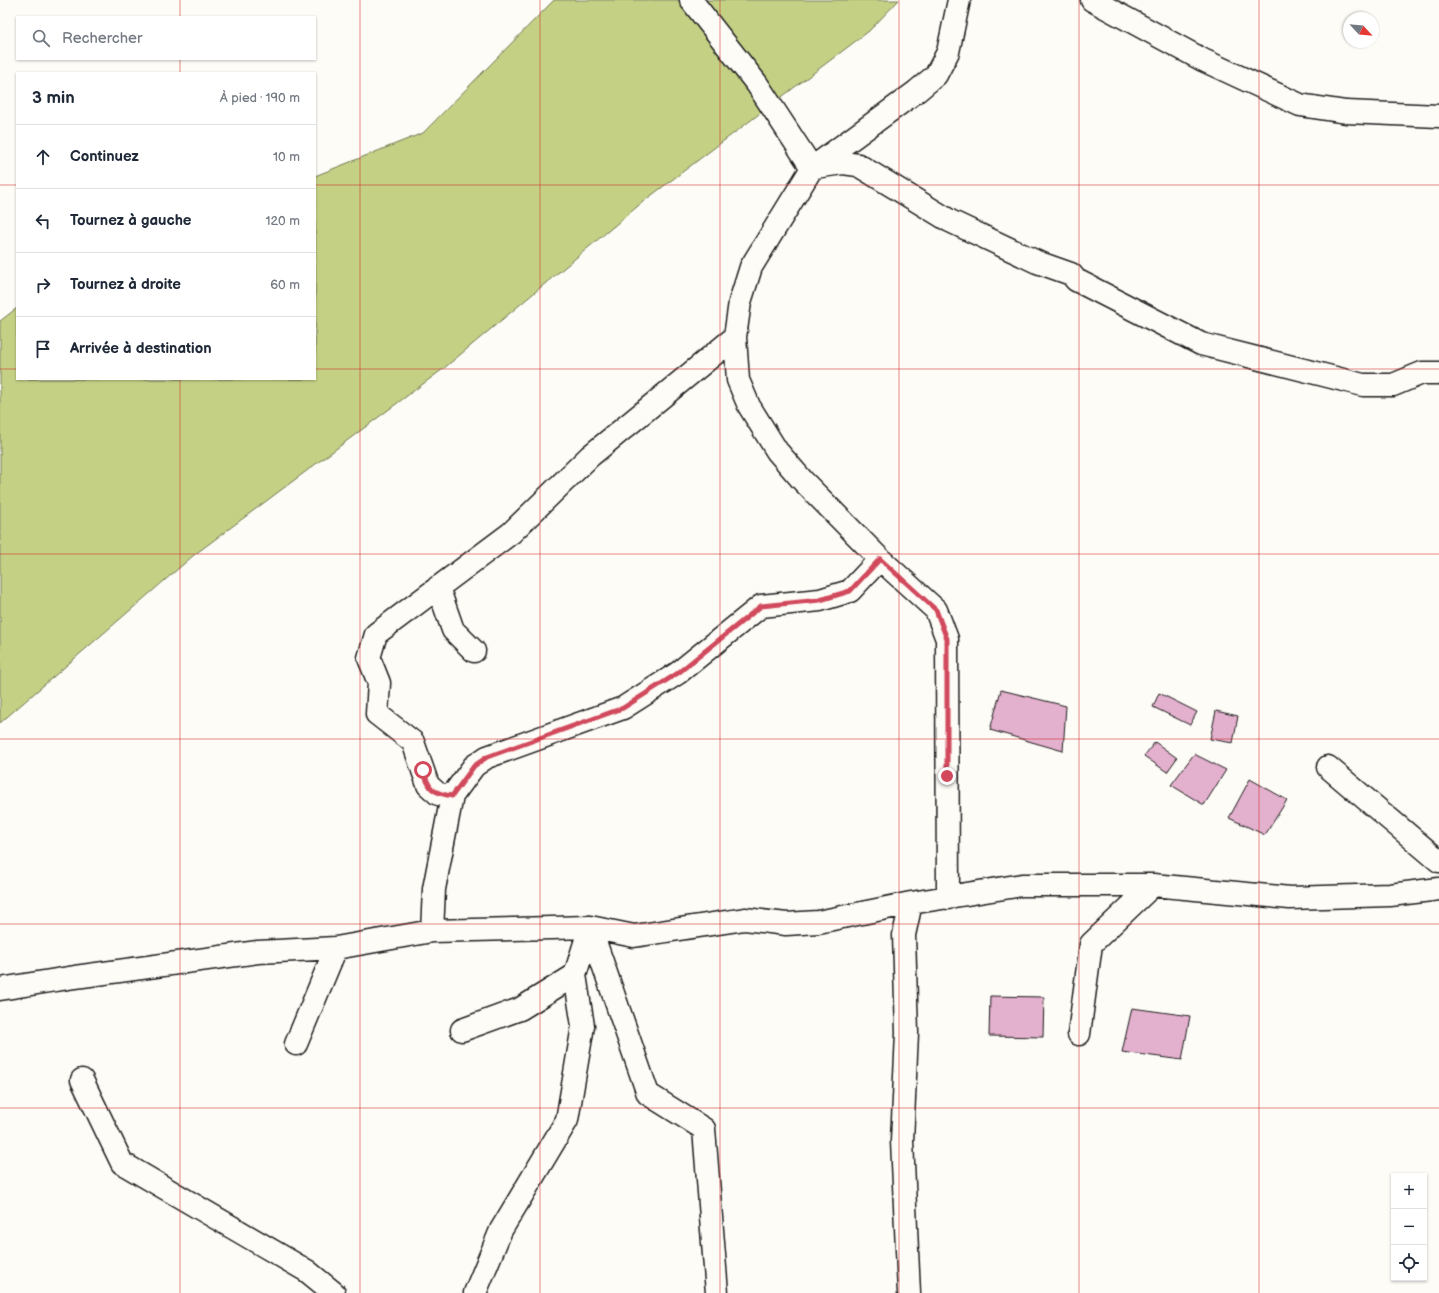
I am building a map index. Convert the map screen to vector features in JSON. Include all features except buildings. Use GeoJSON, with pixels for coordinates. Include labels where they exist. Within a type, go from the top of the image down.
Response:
{"type":"FeatureCollection","features":[{"type":"Feature","properties":{"kind":"street"},"geometry":{"type":"LineString","coordinates":[[691,0],[757,84],[812,168]]}},
{"type":"Feature","properties":{"kind":"street"},"geometry":{"type":"LineString","coordinates":[[948,898],[947,639],[936,610],[880,559],[803,481],[777,451],[749,406],[738,380],[735,337],[740,302],[751,267],[812,168],[917,91],[936,75],[948,52],[959,0]]}},
{"type":"Feature","properties":{"kind":"street"},"geometry":{"type":"LineString","coordinates":[[1092,0],[1203,60],[1300,105],[1346,112],[1439,116]]}},
{"type":"Feature","properties":{"kind":"street"},"geometry":{"type":"LineString","coordinates":[[812,168],[843,163],[858,165],[950,221],[1037,262],[1071,274],[1076,280],[1201,344],[1363,385],[1394,385],[1422,373],[1439,373]]}},
{"type":"Feature","properties":{"kind":"street"},"geometry":{"type":"LineString","coordinates":[[452,796],[438,794],[428,785],[413,742],[377,714],[379,683],[369,658],[376,634],[510,533],[590,456],[735,337]]}},
{"type":"Feature","properties":{"kind":"street"},"geometry":{"type":"LineString","coordinates":[[432,931],[434,889],[452,796],[474,766],[487,757],[623,708],[678,673],[761,606],[820,600],[850,591],[880,559]]}},
{"type":"Feature","properties":{"kind":"street"},"geometry":{"type":"LineString","coordinates":[[438,587],[453,630],[474,651]]}},
{"type":"Feature","properties":{"kind":"street"},"geometry":{"type":"LineString","coordinates":[[1328,768],[1439,861]]}},
{"type":"Feature","properties":{"kind":"street"},"geometry":{"type":"LineString","coordinates":[[0,989],[75,977],[258,952],[336,948],[432,931],[590,927],[634,936],[745,919],[786,924],[818,922],[910,903],[1022,885],[1153,885],[1290,898],[1390,895],[1439,889]]}},
{"type":"Feature","properties":{"kind":"street"},"geometry":{"type":"LineString","coordinates":[[1079,1034],[1091,944],[1153,885]]}},
{"type":"Feature","properties":{"kind":"street"},"geometry":{"type":"LineString","coordinates":[[909,1293],[902,1141],[907,1033],[904,935],[910,903]]}},
{"type":"Feature","properties":{"kind":"street"},"geometry":{"type":"LineString","coordinates":[[476,1293],[501,1230],[566,1120],[583,1026],[575,975],[590,927]]}},
{"type":"Feature","properties":{"kind":"street"},"geometry":{"type":"LineString","coordinates":[[590,927],[648,1094],[704,1129],[717,1293]]}},
{"type":"Feature","properties":{"kind":"street"},"geometry":{"type":"LineString","coordinates":[[296,1044],[336,948]]}},
{"type":"Feature","properties":{"kind":"street"},"geometry":{"type":"LineString","coordinates":[[462,1030],[520,1009],[575,975]]}},
{"type":"Feature","properties":{"kind":"street"},"geometry":{"type":"LineString","coordinates":[[82,1080],[122,1163],[307,1271],[334,1293]]}},
{"type":"Feature","properties":{"kind":"green space"},"geometry":{"type":"Polygon","coordinates":[[[554,0],[899,0],[869,31],[644,201],[443,369],[194,555],[0,723],[0,321],[16,309],[16,380],[316,380],[316,176],[423,133],[554,0]]]}},
{"type":"Feature","properties":{"kind":"route"},"geometry":{"type":"LineString","coordinates":[[423,770],[428,785],[438,794],[452,796],[474,766],[487,757],[623,708],[678,673],[761,606],[820,600],[850,591],[880,559],[936,610],[947,639],[947,776]]}}]}
